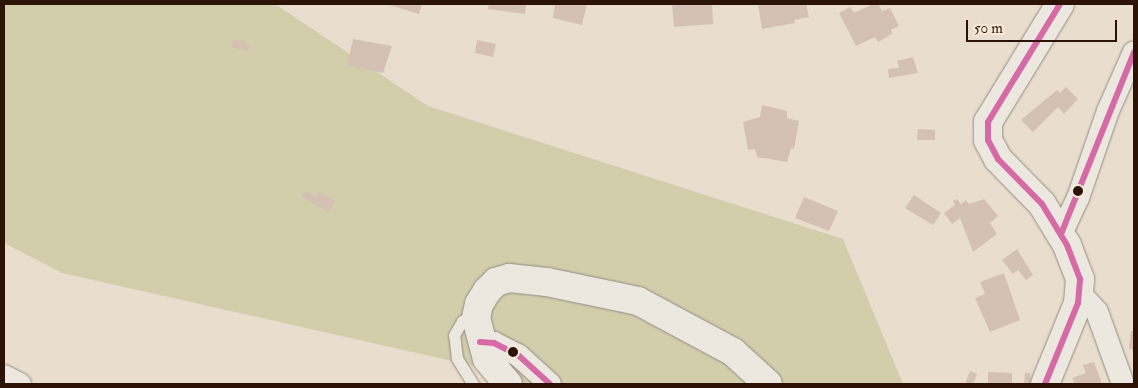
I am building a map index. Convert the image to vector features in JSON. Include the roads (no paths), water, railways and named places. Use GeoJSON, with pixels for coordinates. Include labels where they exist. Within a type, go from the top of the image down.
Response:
{"type":"FeatureCollection","features":[{"type":"Feature","properties":{"kind":"street"},"geometry":{"type":"LineString","coordinates":[[1060,4],[1000,98],[988,122],[988,140],[998,159],[1042,204],[1061,234],[1074,262],[1080,293],[1097,312],[1123,384]]}},
{"type":"Feature","properties":{"kind":"street"},"geometry":{"type":"LineString","coordinates":[[1061,234],[1078,198],[1108,111],[1134,52]]}},
{"type":"Feature","properties":{"kind":"street"},"geometry":{"type":"LineString","coordinates":[[508,384],[494,371],[478,330],[479,304],[487,291],[496,282],[510,278],[547,282],[638,301],[733,352],[768,384]]}},
{"type":"Feature","properties":{"kind":"street"},"geometry":{"type":"LineString","coordinates":[[1045,384],[1080,293]]}},
{"type":"Feature","properties":{"kind":"street"},"geometry":{"type":"LineString","coordinates":[[478,330],[494,344],[518,355],[550,384]]}},
{"type":"Feature","properties":{"kind":"street"},"geometry":{"type":"LineString","coordinates":[[4,376],[20,384]]}},
{"type":"Feature","properties":{"kind":"lane"},"geometry":{"type":"LineString","coordinates":[[473,384],[457,358],[454,335],[462,321],[478,330]]}}]}
